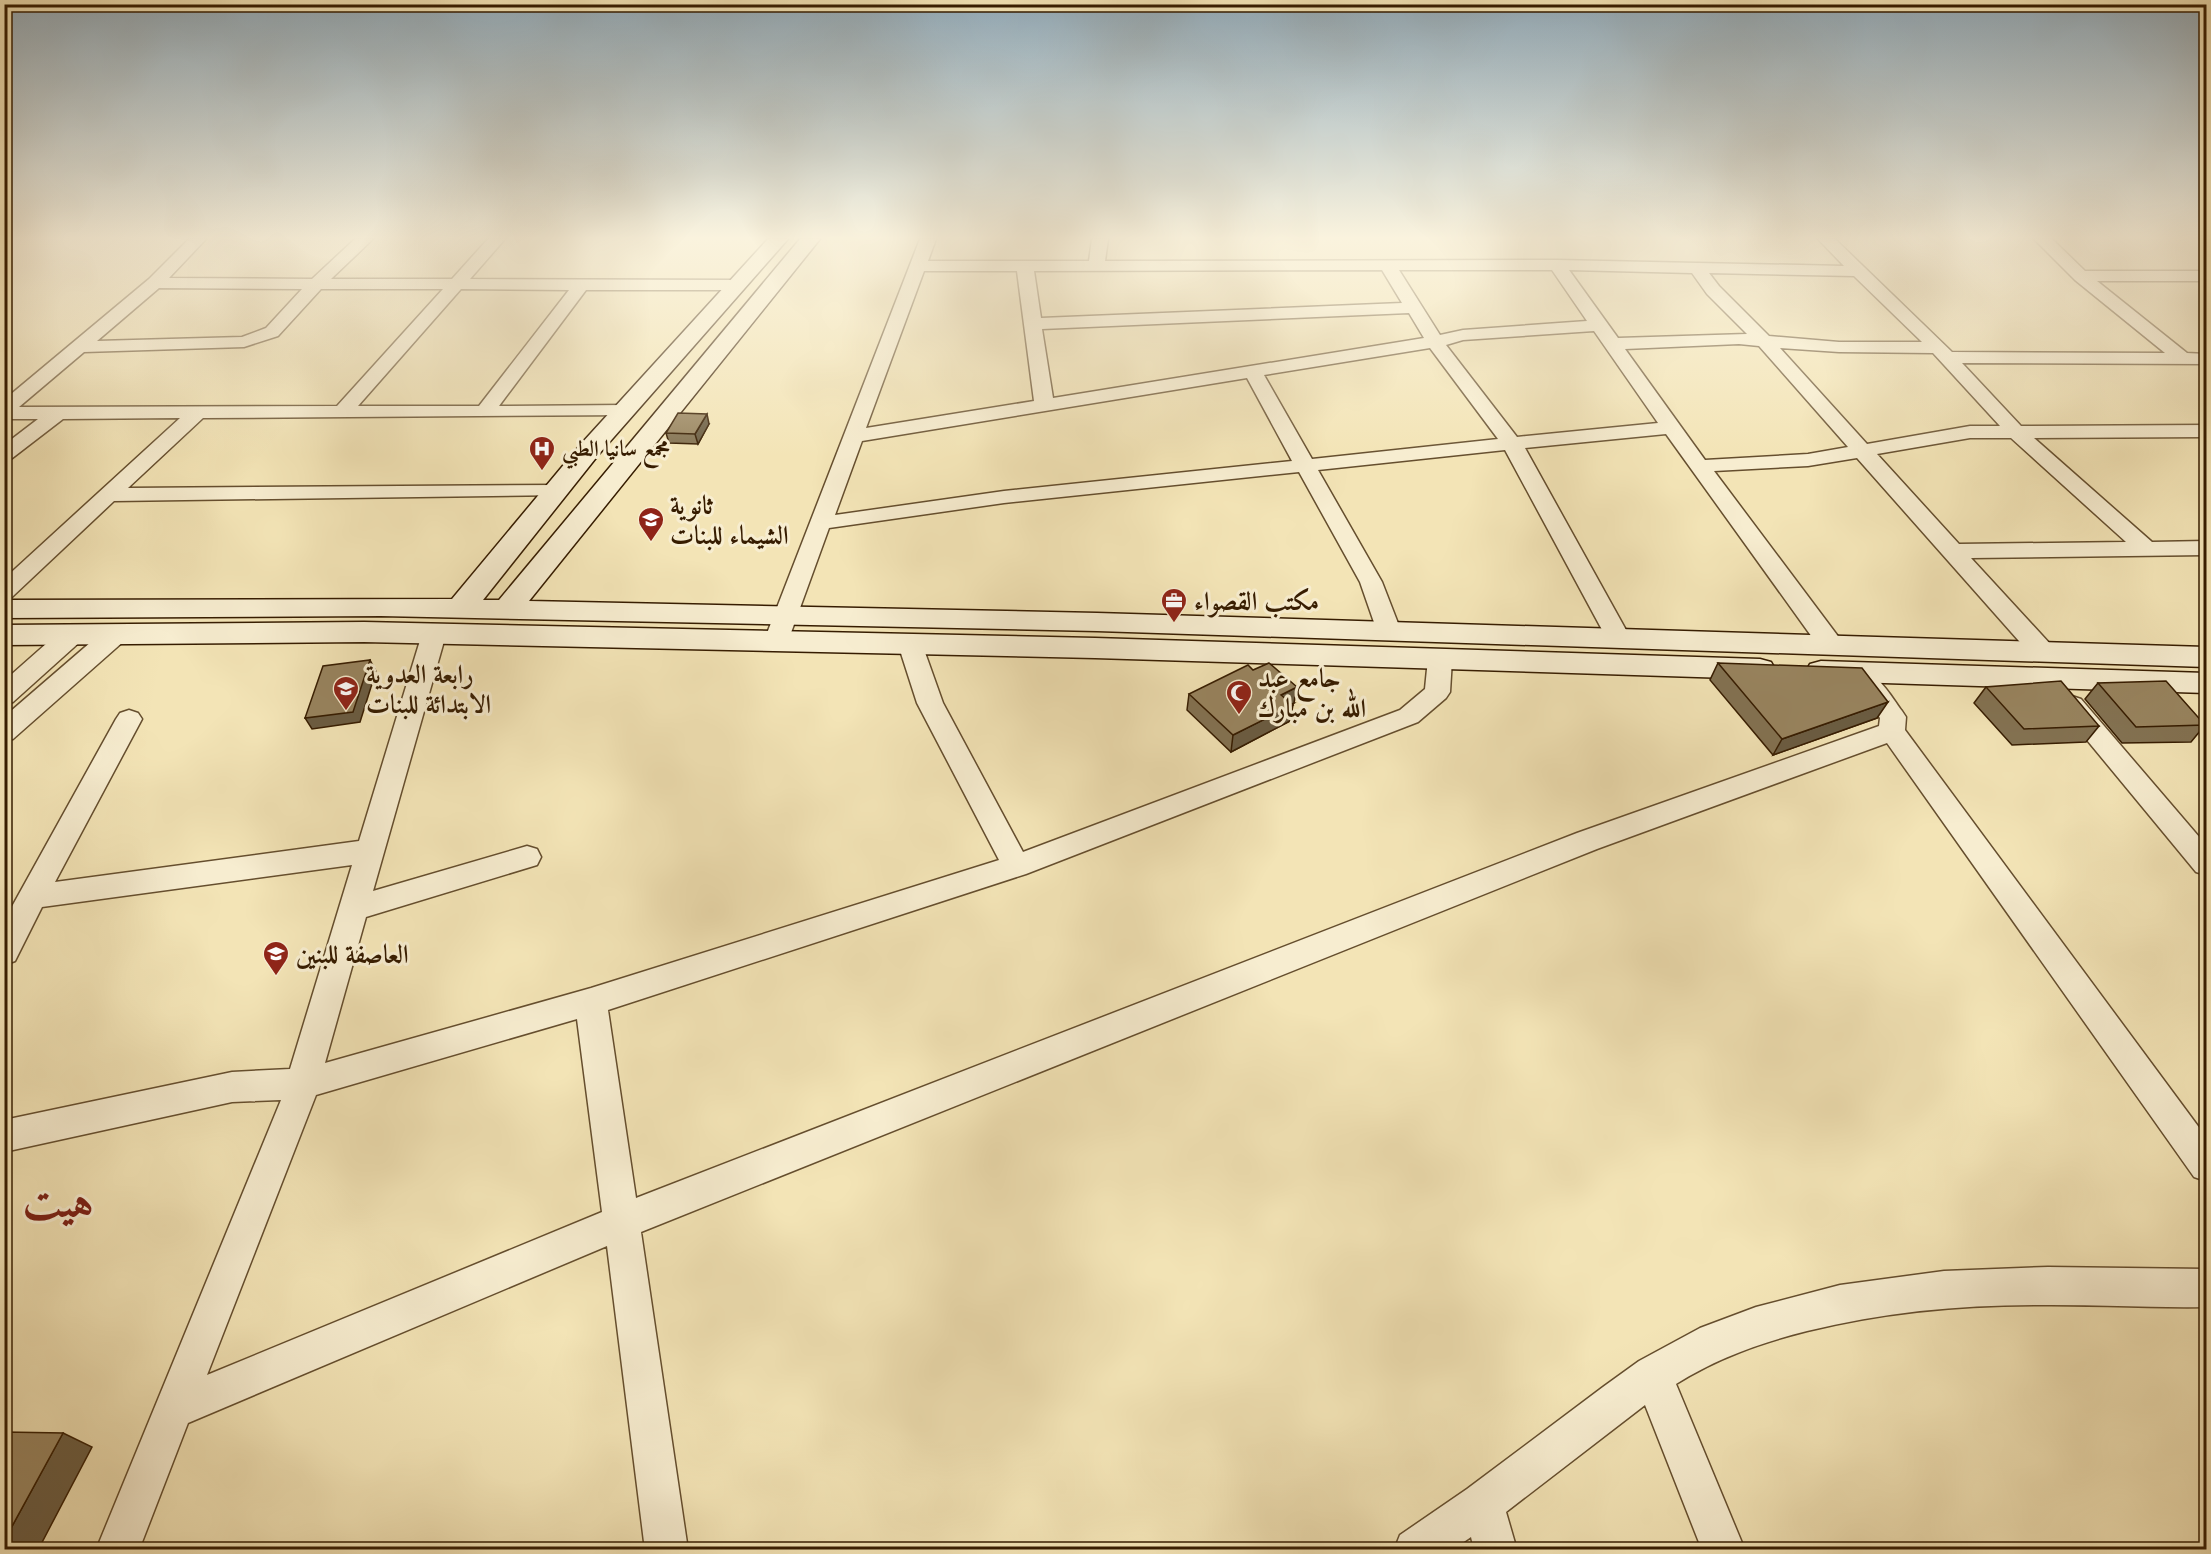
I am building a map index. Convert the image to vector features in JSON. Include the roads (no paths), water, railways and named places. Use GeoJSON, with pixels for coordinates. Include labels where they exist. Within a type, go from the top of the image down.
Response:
{"type":"FeatureCollection","features":[{"type":"Feature","properties":{"kind":"street"},"geometry":{"type":"LineString","coordinates":[[4,411],[121,312]]}},
{"type":"Feature","properties":{"kind":"street"},"geometry":{"type":"LineString","coordinates":[[79,347],[244,342],[272,332],[291,312]]}},
{"type":"Feature","properties":{"kind":"street"},"geometry":{"type":"LineString","coordinates":[[344,411],[433,312]]}},
{"type":"Feature","properties":{"kind":"street"},"geometry":{"type":"LineString","coordinates":[[485,411],[560,312]]}},
{"type":"Feature","properties":{"kind":"street"},"geometry":{"type":"LineString","coordinates":[[460,609],[625,411],[714,312]]}},
{"type":"Feature","properties":{"kind":"street"},"geometry":{"type":"LineString","coordinates":[[506,610],[751,312]]}},
{"type":"Feature","properties":{"kind":"street"},"geometry":{"type":"LineString","coordinates":[[782,628],[901,312]]}},
{"type":"Feature","properties":{"kind":"street"},"geometry":{"type":"LineString","coordinates":[[1030,312],[1044,405]]}},
{"type":"Feature","properties":{"kind":"street"},"geometry":{"type":"LineString","coordinates":[[1032,324],[1330,312]]}},
{"type":"Feature","properties":{"kind":"street"},"geometry":{"type":"LineString","coordinates":[[1416,312],[1435,342],[1512,444],[1620,639]]}},
{"type":"Feature","properties":{"kind":"street"},"geometry":{"type":"LineString","coordinates":[[1590,312],[1699,466],[1832,645]]}},
{"type":"Feature","properties":{"kind":"street"},"geometry":{"type":"LineString","coordinates":[[1735,312],[1766,343],[1951,551],[2206,864]]}},
{"type":"Feature","properties":{"kind":"street"},"geometry":{"type":"LineString","coordinates":[[1899,312],[1942,353],[2016,432],[2146,548]]}},
{"type":"Feature","properties":{"kind":"street"},"geometry":{"type":"LineString","coordinates":[[2124,312],[2183,359]]}},
{"type":"Feature","properties":{"kind":"street"},"geometry":{"type":"LineString","coordinates":[[855,436],[1435,342],[1462,335],[1600,326]]}},
{"type":"Feature","properties":{"kind":"street"},"geometry":{"type":"LineString","coordinates":[[1613,344],[1739,339],[1766,343],[1942,353],[2206,359]]}},
{"type":"Feature","properties":{"kind":"street"},"geometry":{"type":"LineString","coordinates":[[1252,370],[1371,582],[1389,631]]}},
{"type":"Feature","properties":{"kind":"street"},"geometry":{"type":"LineString","coordinates":[[4,411],[625,411]]}},
{"type":"Feature","properties":{"kind":"street"},"geometry":{"type":"LineString","coordinates":[[4,592],[199,411]]}},
{"type":"Feature","properties":{"kind":"street"},"geometry":{"type":"LineString","coordinates":[[4,455],[59,412]]}},
{"type":"Feature","properties":{"kind":"street"},"geometry":{"type":"LineString","coordinates":[[822,523],[1004,496],[1248,473],[1305,464],[1672,428]]}},
{"type":"Feature","properties":{"kind":"street"},"geometry":{"type":"LineString","coordinates":[[1699,466],[1808,460],[1970,432],[2206,430]]}},
{"type":"Feature","properties":{"kind":"street"},"geometry":{"type":"LineString","coordinates":[[111,495],[557,491]]}},
{"type":"Feature","properties":{"kind":"street"},"geometry":{"type":"LineString","coordinates":[[1951,551],[2206,548]]}},
{"type":"Feature","properties":{"kind":"street"},"geometry":{"type":"LineString","coordinates":[[4,609],[506,610],[782,628],[1358,644],[1440,659],[1858,672],[2206,657]]}},
{"type":"Feature","properties":{"kind":"street"},"geometry":{"type":"LineString","coordinates":[[4,635],[364,632],[434,634],[782,628],[910,644],[1358,644],[1389,631],[1832,645],[2206,683]]}},
{"type":"Feature","properties":{"kind":"street"},"geometry":{"type":"LineString","coordinates":[[7,694],[73,634]]}},
{"type":"Feature","properties":{"kind":"street"},"geometry":{"type":"LineString","coordinates":[[117,1550],[295,1108],[434,634]]}},
{"type":"Feature","properties":{"kind":"street"},"geometry":{"type":"LineString","coordinates":[[4,732],[115,635]]}},
{"type":"Feature","properties":{"kind":"street"},"geometry":{"type":"LineString","coordinates":[[910,644],[930,703],[1016,866]]}},
{"type":"Feature","properties":{"kind":"street"},"geometry":{"type":"LineString","coordinates":[[4,1136],[232,1087],[302,1084],[591,1002],[1016,866],[1408,716],[1437,692],[1440,659]]}},
{"type":"Feature","properties":{"kind":"street"},"geometry":{"type":"LineString","coordinates":[[1858,672],[1893,717],[1892,731],[2206,1165]]}},
{"type":"Feature","properties":{"kind":"street"},"geometry":{"type":"LineString","coordinates":[[7,694],[41,683],[49,686],[50,692]]}},
{"type":"Feature","properties":{"kind":"street"},"geometry":{"type":"LineString","coordinates":[[4,952],[129,719]]}},
{"type":"Feature","properties":{"kind":"street"},"geometry":{"type":"LineString","coordinates":[[173,1409],[621,1222],[1587,841],[1892,731]]}},
{"type":"Feature","properties":{"kind":"street"},"geometry":{"type":"LineString","coordinates":[[32,897],[370,851]]}},
{"type":"Feature","properties":{"kind":"street"},"geometry":{"type":"LineString","coordinates":[[353,909],[527,857]]}},
{"type":"Feature","properties":{"kind":"street"},"geometry":{"type":"LineString","coordinates":[[591,1002],[667,1550]]}},
{"type":"Feature","properties":{"kind":"street"},"geometry":{"type":"LineString","coordinates":[[1415,1550],[1483,1504],[1653,1375],[1705,1346],[1760,1325],[1816,1308],[1874,1296],[1995,1285],[2206,1288]]}},
{"type":"Feature","properties":{"kind":"street"},"geometry":{"type":"LineString","coordinates":[[1653,1375],[1724,1550]]}},
{"type":"Feature","properties":{"kind":"street"},"geometry":{"type":"LineString","coordinates":[[1483,1504],[1496,1550]]}},
{"type":"Feature","properties":{"kind":"place","name":"مجمع سانيا الطبي"},"geometry":{"type":"Point","coordinates":[542,472]}},
{"type":"Feature","properties":{"kind":"place","name":"ثانوية الشيماء للبنات"},"geometry":{"type":"Point","coordinates":[651,543]}},
{"type":"Feature","properties":{"kind":"place","name":"مكتب القصواء"},"geometry":{"type":"Point","coordinates":[1174,624]}},
{"type":"Feature","properties":{"kind":"place","name":"رابعة العدوية الابتدائة للبنات"},"geometry":{"type":"Point","coordinates":[346,712]}},
{"type":"Feature","properties":{"kind":"place","name":"جامع عبد الله بن مبارك"},"geometry":{"type":"Point","coordinates":[1239,716]}},
{"type":"Feature","properties":{"kind":"place","name":"العاصفة للبنين"},"geometry":{"type":"Point","coordinates":[276,977]}},
{"type":"Feature","properties":{"kind":"district","name":"هيت"},"geometry":{"type":"Point","coordinates":[58,1201]}}]}
